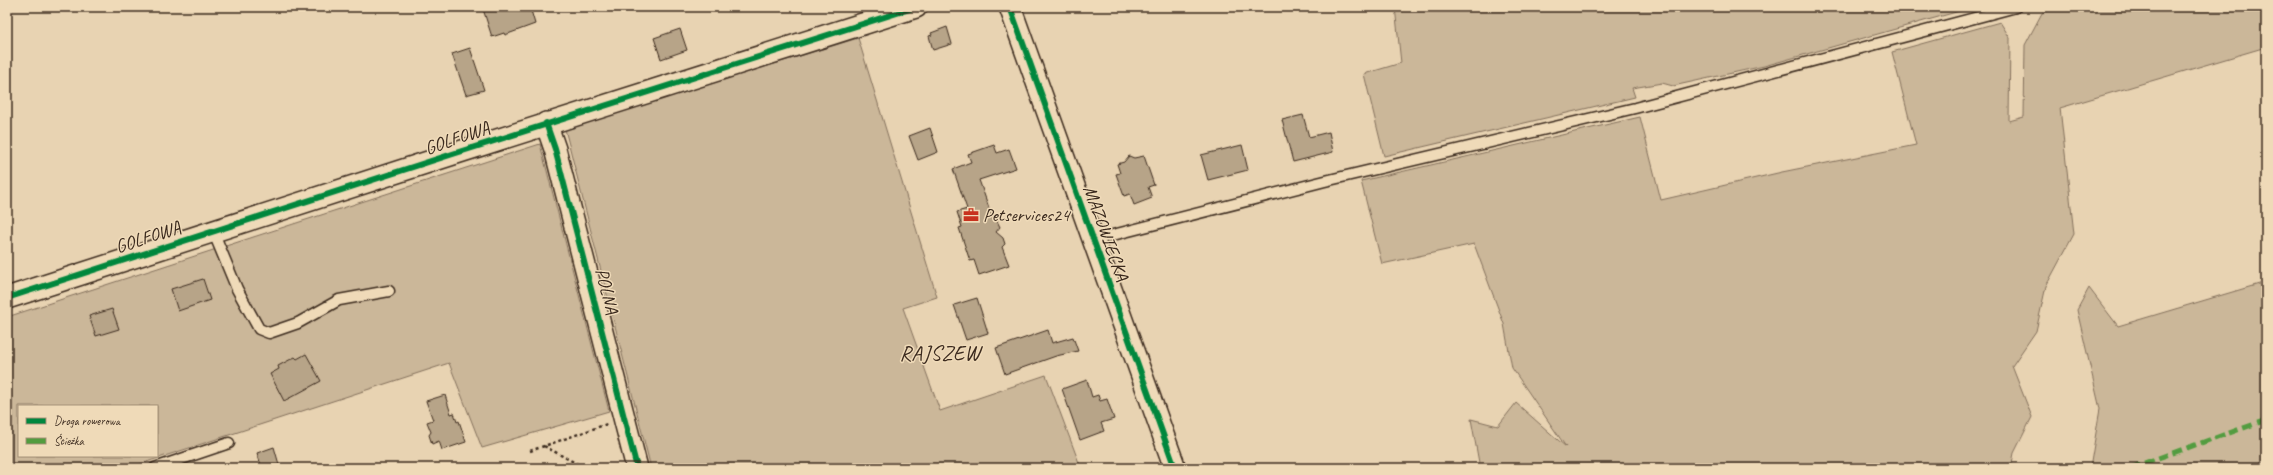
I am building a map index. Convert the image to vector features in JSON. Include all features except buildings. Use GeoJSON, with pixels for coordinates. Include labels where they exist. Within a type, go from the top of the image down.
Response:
{"type":"FeatureCollection","features":[{"type":"Feature","properties":{"kind":"street","name":"GOLFOWA"},"geometry":{"type":"LineString","coordinates":[[7,298],[445,158],[546,123],[916,7]]}},
{"type":"Feature","properties":{"kind":"street","name":"MAZOWIECKA"},"geometry":{"type":"LineString","coordinates":[[1010,7],[1175,468]]}},
{"type":"Feature","properties":{"kind":"street","name":"POLNA"},"geometry":{"type":"LineString","coordinates":[[546,123],[555,149],[637,468]]}},
{"type":"Feature","properties":{"kind":"lane"},"geometry":{"type":"LineString","coordinates":[[1093,240],[1333,179],[1635,108],[2016,7]]}},
{"type":"Feature","properties":{"kind":"lane"},"geometry":{"type":"LineString","coordinates":[[213,231],[237,289],[259,329],[270,333],[298,323],[339,300],[389,291]]}},
{"type":"Feature","properties":{"kind":"lane"},"geometry":{"type":"LineString","coordinates":[[155,468],[229,443]]}},
{"type":"Feature","properties":{"kind":"path"},"geometry":{"type":"LineString","coordinates":[[530,451],[624,418]]}},
{"type":"Feature","properties":{"kind":"path"},"geometry":{"type":"LineString","coordinates":[[543,446],[581,466]]}},
{"type":"Feature","properties":{"kind":"shaded area"},"geometry":{"type":"Polygon","coordinates":[[[1395,7],[1974,7],[1764,66],[1673,86],[1662,83],[1632,88],[1635,97],[1384,156],[1364,74],[1401,63],[1395,7]]]}},
{"type":"Feature","properties":{"kind":"shaded area"},"geometry":{"type":"Polygon","coordinates":[[[2059,7],[2266,7],[2266,47],[2060,108],[2074,234],[2046,286],[2036,331],[2012,366],[2032,417],[2014,453],[2011,468],[1480,468],[1471,419],[1498,426],[1516,403],[1566,447],[1512,368],[1504,324],[1474,244],[1382,264],[1361,181],[1640,117],[1661,200],[1782,172],[1916,145],[1892,52],[2000,22],[2010,38],[2009,121],[2024,117],[2025,45],[2042,13],[2059,7]]]}},
{"type":"Feature","properties":{"kind":"shaded area"},"geometry":{"type":"Polygon","coordinates":[[[858,38],[937,297],[903,308],[940,411],[1046,375],[1081,468],[651,468],[565,129],[858,38]]]}},
{"type":"Feature","properties":{"kind":"shaded area"},"geometry":{"type":"Polygon","coordinates":[[[540,144],[609,411],[482,448],[449,363],[128,468],[7,468],[7,317],[540,144]]]}},
{"type":"Feature","properties":{"kind":"shaded area"},"geometry":{"type":"Polygon","coordinates":[[[2266,282],[2266,468],[2090,468],[2100,409],[2077,310],[2089,288],[2118,326],[2266,282]]]}},
{"type":"Feature","properties":{"kind":"marked path"},"geometry":{"type":"LineString","coordinates":[[2130,468],[2266,420]]}},
{"type":"Feature","properties":{"kind":"cycle path"},"geometry":{"type":"LineString","coordinates":[[7,298],[916,7]]}},
{"type":"Feature","properties":{"kind":"cycle path"},"geometry":{"type":"LineString","coordinates":[[1010,7],[1175,468]]}},
{"type":"Feature","properties":{"kind":"cycle path"},"geometry":{"type":"LineString","coordinates":[[546,123],[555,149],[637,468]]}},
{"type":"Feature","properties":{"kind":"place","name":"Petservices24"},"geometry":{"type":"Point","coordinates":[971,215]}},
{"type":"Feature","properties":{"kind":"district","name":"RAJSZEW"},"geometry":{"type":"Point","coordinates":[940,353]}}]}
